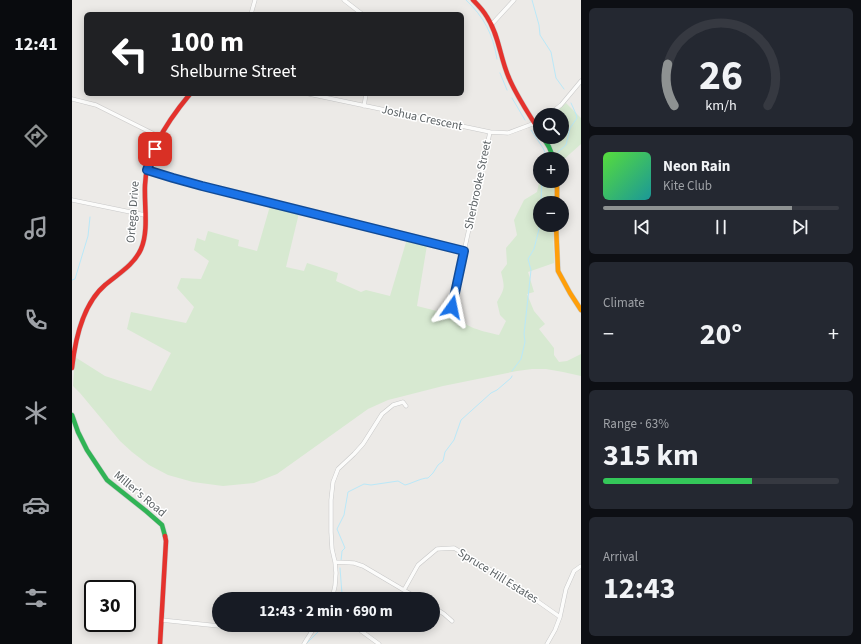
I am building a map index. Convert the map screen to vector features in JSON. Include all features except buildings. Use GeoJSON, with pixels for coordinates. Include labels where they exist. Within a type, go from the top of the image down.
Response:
{"type":"FeatureCollection","features":[{"type":"Feature","properties":{"kind":"street"},"geometry":{"type":"LineString","coordinates":[[251,12],[254,0]]}},
{"type":"Feature","properties":{"kind":"street"},"geometry":{"type":"LineString","coordinates":[[344,0],[359,12]]}},
{"type":"Feature","properties":{"kind":"street"},"geometry":{"type":"LineString","coordinates":[[473,0],[492,24],[508,76],[533,122]]}},
{"type":"Feature","properties":{"kind":"street"},"geometry":{"type":"LineString","coordinates":[[492,24],[514,0]]}},
{"type":"Feature","properties":{"kind":"street"},"geometry":{"type":"LineString","coordinates":[[557,108],[581,81]]}},
{"type":"Feature","properties":{"kind":"street","name":"Ortega Drive"},"geometry":{"type":"LineString","coordinates":[[72,368],[81,323],[88,306],[98,291],[130,266],[138,256],[143,246],[145,179],[147,170],[151,159],[177,111],[188,96]]}},
{"type":"Feature","properties":{"kind":"street","name":"Joshua Crescent"},"geometry":{"type":"LineString","coordinates":[[318,96],[490,132],[508,133],[533,124]]}},
{"type":"Feature","properties":{"kind":"street"},"geometry":{"type":"LineString","coordinates":[[364,106],[366,96]]}},
{"type":"Feature","properties":{"kind":"street"},"geometry":{"type":"LineString","coordinates":[[72,99],[96,105],[162,138]]}},
{"type":"Feature","properties":{"kind":"street","name":"Sherbrooke Street"},"geometry":{"type":"LineString","coordinates":[[452,307],[490,132]]}},
{"type":"Feature","properties":{"kind":"street"},"geometry":{"type":"LineString","coordinates":[[147,170],[202,186],[464,251]]}},
{"type":"Feature","properties":{"kind":"street"},"geometry":{"type":"LineString","coordinates":[[72,200],[145,215]]}},
{"type":"Feature","properties":{"kind":"street"},"geometry":{"type":"LineString","coordinates":[[556,232],[558,271],[581,310]]}},
{"type":"Feature","properties":{"kind":"street"},"geometry":{"type":"LineString","coordinates":[[334,592],[336,583],[336,562],[332,549],[331,500],[338,470],[363,444],[382,414],[393,405],[403,402],[406,406]]}},
{"type":"Feature","properties":{"kind":"street","name":"Miller's Road"},"geometry":{"type":"LineString","coordinates":[[72,415],[87,450],[107,480],[162,525],[166,542],[160,644]]}},
{"type":"Feature","properties":{"kind":"street","name":"Spruce Hill Estates"},"geometry":{"type":"LineString","coordinates":[[404,590],[418,565],[437,549],[454,548],[513,584],[560,617]]}},
{"type":"Feature","properties":{"kind":"street"},"geometry":{"type":"LineString","coordinates":[[336,562],[354,563],[360,565],[407,592]]}},
{"type":"Feature","properties":{"kind":"street"},"geometry":{"type":"LineString","coordinates":[[547,644],[560,617],[566,589],[574,571],[581,566]]}},
{"type":"Feature","properties":{"kind":"street"},"geometry":{"type":"LineString","coordinates":[[440,611],[452,621]]}},
{"type":"Feature","properties":{"kind":"street"},"geometry":{"type":"LineString","coordinates":[[161,620],[212,625]]}},
{"type":"Feature","properties":{"kind":"street"},"geometry":{"type":"LineString","coordinates":[[304,644],[311,632]]}},
{"type":"Feature","properties":{"kind":"street"},"geometry":{"type":"LineString","coordinates":[[363,632],[379,644]]}},
{"type":"Feature","properties":{"kind":"green space"},"geometry":{"type":"Polygon","coordinates":[[[566,103],[581,118],[581,144],[569,155],[569,152],[554,152],[550,144],[569,144],[569,108],[560,108],[566,103]]]}},
{"type":"Feature","properties":{"kind":"green space"},"geometry":{"type":"Polygon","coordinates":[[[538,188],[554,188],[555,196],[533,196],[533,232],[553,232],[554,263],[528,272],[534,292],[527,294],[534,311],[545,324],[539,329],[554,348],[554,355],[559,362],[567,361],[581,354],[581,376],[546,369],[532,369],[443,386],[388,400],[368,409],[277,474],[254,483],[223,486],[193,482],[168,475],[149,465],[120,441],[73,386],[75,357],[105,376],[151,391],[171,353],[127,329],[131,312],[186,323],[194,307],[177,288],[181,278],[201,279],[209,261],[194,250],[197,238],[205,241],[208,231],[239,240],[238,246],[257,251],[270,206],[299,213],[286,267],[304,271],[307,263],[338,273],[336,281],[361,292],[366,290],[390,296],[407,239],[427,245],[417,306],[441,312],[445,309],[449,313],[455,313],[462,322],[474,328],[499,335],[506,321],[500,315],[497,302],[504,288],[501,272],[507,264],[506,248],[517,235],[514,220],[524,200],[537,192],[538,188]]]}},
{"type":"Feature","properties":{"kind":"waterway"},"geometry":{"type":"LineString","coordinates":[[466,0],[487,26],[497,59]]}},
{"type":"Feature","properties":{"kind":"waterway"},"geometry":{"type":"LineString","coordinates":[[532,0],[539,25],[540,35],[551,52],[556,78],[564,89]]}},
{"type":"Feature","properties":{"kind":"waterway"},"geometry":{"type":"LineString","coordinates":[[500,73],[507,90]]}},
{"type":"Feature","properties":{"kind":"waterway"},"geometry":{"type":"LineString","coordinates":[[512,98],[525,120]]}},
{"type":"Feature","properties":{"kind":"waterway"},"geometry":{"type":"LineString","coordinates":[[558,152],[566,145],[570,128],[577,118],[571,103]]}},
{"type":"Feature","properties":{"kind":"waterway"},"geometry":{"type":"LineString","coordinates":[[531,130],[545,152]]}},
{"type":"Feature","properties":{"kind":"waterway"},"geometry":{"type":"LineString","coordinates":[[541,196],[542,188]]}},
{"type":"Feature","properties":{"kind":"waterway"},"geometry":{"type":"LineString","coordinates":[[72,280],[75,279],[88,236],[90,217]]}},
{"type":"Feature","properties":{"kind":"waterway"},"geometry":{"type":"LineString","coordinates":[[512,371],[521,359],[525,342],[524,334],[531,270],[528,259],[534,249],[538,232]]}},
{"type":"Feature","properties":{"kind":"waterway"},"geometry":{"type":"LineString","coordinates":[[341,561],[342,551],[345,548],[337,529],[344,515],[348,492],[364,484],[371,485],[398,481],[405,485],[428,478],[443,461],[445,452],[454,440],[461,420],[512,376]]}},
{"type":"Feature","properties":{"kind":"waterway"},"geometry":{"type":"LineString","coordinates":[[340,568],[342,592]]}},
{"type":"Feature","properties":{"kind":"waterway"},"geometry":{"type":"LineString","coordinates":[[306,644],[318,632]]}},
{"type":"Feature","properties":{"kind":"traffic: fast"},"geometry":{"type":"LineString","coordinates":[[547,144],[551,152]]}},
{"type":"Feature","properties":{"kind":"traffic: fast"},"geometry":{"type":"LineString","coordinates":[[72,415],[87,450],[107,480],[162,525],[165,536]]}},
{"type":"Feature","properties":{"kind":"traffic: slow"},"geometry":{"type":"LineString","coordinates":[[557,188],[557,196]]}},
{"type":"Feature","properties":{"kind":"traffic: slow"},"geometry":{"type":"LineString","coordinates":[[556,232],[558,271],[581,310]]}},
{"type":"Feature","properties":{"kind":"traffic: jam"},"geometry":{"type":"LineString","coordinates":[[473,0],[484,12],[491,24],[512,85],[533,121]]}},
{"type":"Feature","properties":{"kind":"traffic: jam"},"geometry":{"type":"LineString","coordinates":[[72,368],[75,346],[81,323],[91,302],[105,285],[130,265],[141,249],[145,234],[146,173],[154,148],[160,136],[188,96]]}},
{"type":"Feature","properties":{"kind":"traffic: jam"},"geometry":{"type":"LineString","coordinates":[[147,169],[165,176],[202,186],[464,251]]}},
{"type":"Feature","properties":{"kind":"traffic: jam"},"geometry":{"type":"LineString","coordinates":[[160,644],[166,541],[165,536]]}},
{"type":"Feature","properties":{"kind":"route"},"geometry":{"type":"LineString","coordinates":[[155,149],[147,170],[202,186],[464,251],[452,307]]}}]}
